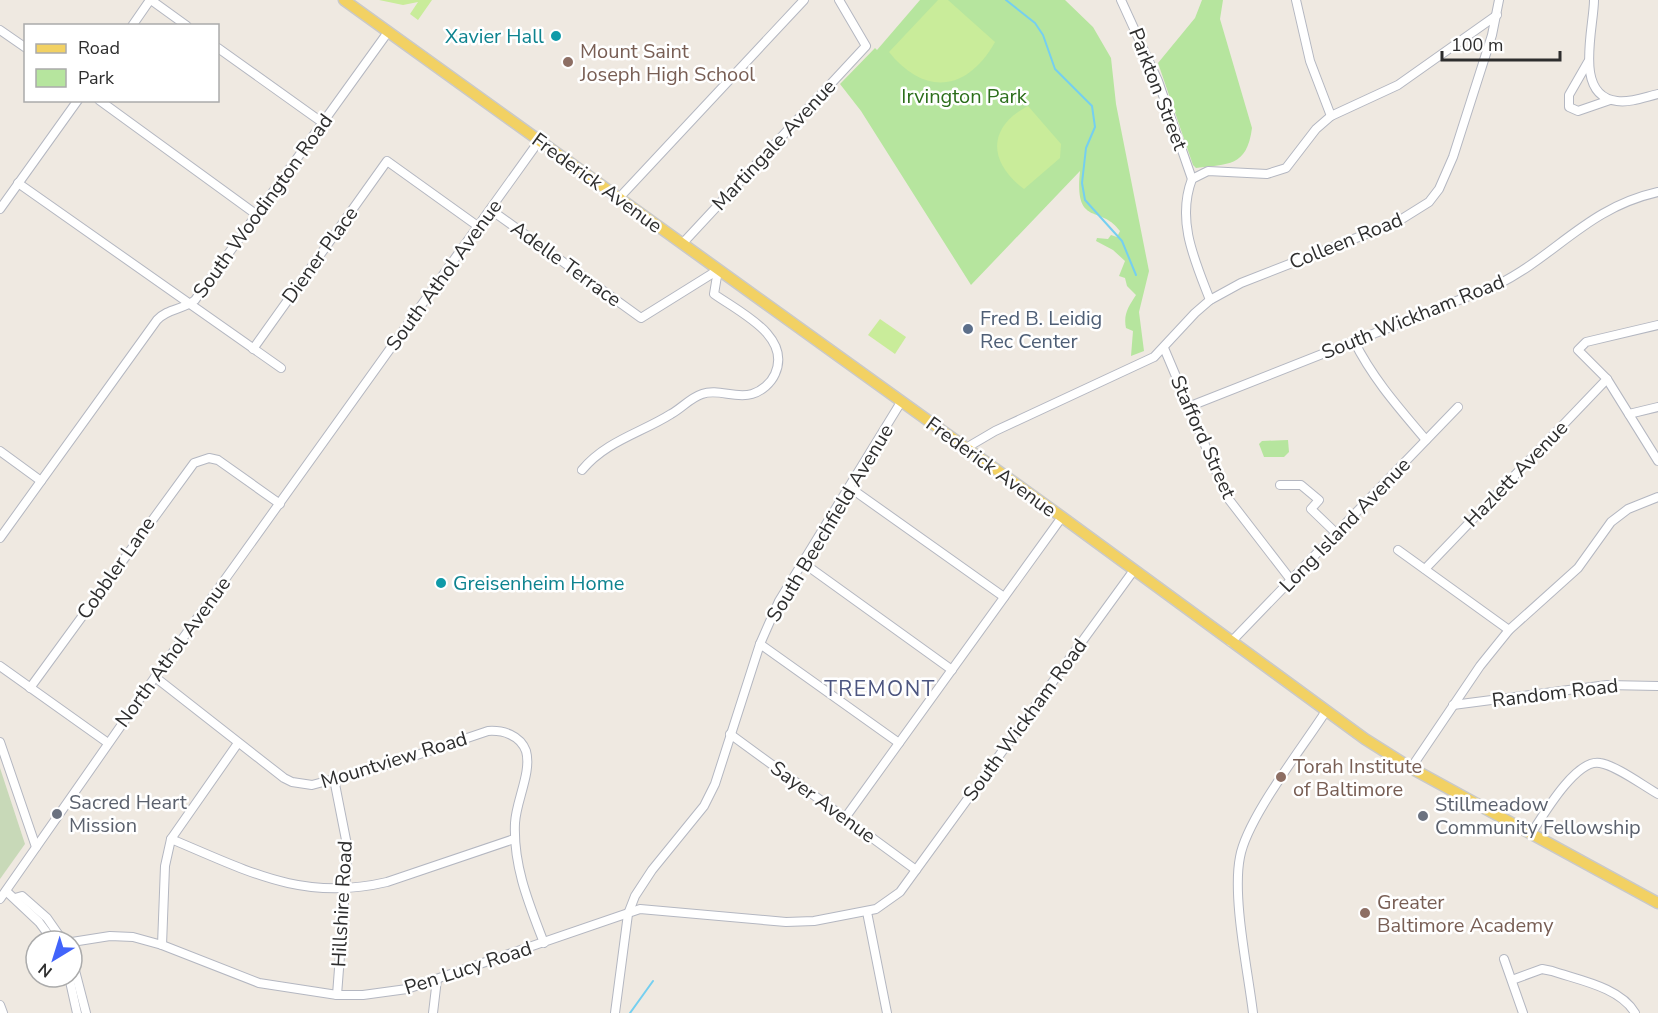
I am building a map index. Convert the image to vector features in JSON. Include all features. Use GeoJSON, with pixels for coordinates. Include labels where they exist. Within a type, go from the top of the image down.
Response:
{"type":"FeatureCollection","features":[{"type":"Feature","properties":{"kind":"main road","name":"Frederick Avenue"},"geometry":{"type":"LineString","coordinates":[[344,0],[1062,517],[1326,711],[1411,768],[1658,903]]}},
{"type":"Feature","properties":{"kind":"street"},"geometry":{"type":"LineString","coordinates":[[133,24],[151,0],[184,24]]}},
{"type":"Feature","properties":{"kind":"street"},"geometry":{"type":"LineString","coordinates":[[619,198],[804,0]]}},
{"type":"Feature","properties":{"kind":"street","name":"Martingale Avenue"},"geometry":{"type":"LineString","coordinates":[[682,244],[866,46],[839,0]]}},
{"type":"Feature","properties":{"kind":"street","name":"Parkton Street"},"geometry":{"type":"LineString","coordinates":[[1121,0],[1158,81],[1192,179]]}},
{"type":"Feature","properties":{"kind":"street"},"geometry":{"type":"LineString","coordinates":[[1296,0],[1310,61],[1331,116]]}},
{"type":"Feature","properties":{"kind":"street"},"geometry":{"type":"LineString","coordinates":[[966,448],[995,431],[1142,364],[1164,348],[1210,300],[1192,253],[1186,224],[1187,192],[1192,179],[1208,171],[1251,174],[1280,171],[1286,168],[1316,129],[1331,116],[1398,85],[1497,15],[1499,0]]}},
{"type":"Feature","properties":{"kind":"street"},"geometry":{"type":"LineString","coordinates":[[1594,0],[1588,62],[1594,86],[1610,100],[1619,102],[1658,94]]}},
{"type":"Feature","properties":{"kind":"street","name":"Colleen Road"},"geometry":{"type":"LineString","coordinates":[[1210,300],[1241,283],[1397,222],[1429,202],[1439,189],[1453,157],[1497,15]]}},
{"type":"Feature","properties":{"kind":"street"},"geometry":{"type":"LineString","coordinates":[[0,30],[24,47]]}},
{"type":"Feature","properties":{"kind":"street","name":"South Woodington Road"},"geometry":{"type":"LineString","coordinates":[[0,538],[157,320],[171,309],[190,304],[388,32]]}},
{"type":"Feature","properties":{"kind":"street"},"geometry":{"type":"LineString","coordinates":[[219,49],[322,123]]}},
{"type":"Feature","properties":{"kind":"street"},"geometry":{"type":"LineString","coordinates":[[1588,62],[1569,95],[1569,107],[1578,111],[1610,100]]}},
{"type":"Feature","properties":{"kind":"street"},"geometry":{"type":"LineString","coordinates":[[0,209],[77,102]]}},
{"type":"Feature","properties":{"kind":"street"},"geometry":{"type":"LineString","coordinates":[[102,102],[257,214]]}},
{"type":"Feature","properties":{"kind":"street","name":"South Athol Avenue"},"geometry":{"type":"LineString","coordinates":[[349,407],[539,141]]}},
{"type":"Feature","properties":{"kind":"street","name":"Adelle Terrace"},"geometry":{"type":"LineString","coordinates":[[387,161],[479,227]]}},
{"type":"Feature","properties":{"kind":"street","name":"Diener Place"},"geometry":{"type":"LineString","coordinates":[[253,349],[387,161]]}},
{"type":"Feature","properties":{"kind":"street"},"geometry":{"type":"LineString","coordinates":[[18,183],[281,368]]}},
{"type":"Feature","properties":{"kind":"street","name":"South Wickham Road"},"geometry":{"type":"LineString","coordinates":[[1188,407],[1497,285],[1606,210],[1622,202],[1658,192]]}},
{"type":"Feature","properties":{"kind":"street","name":"Adelle Terrace"},"geometry":{"type":"LineString","coordinates":[[491,210],[641,318],[718,270]]}},
{"type":"Feature","properties":{"kind":"street"},"geometry":{"type":"LineString","coordinates":[[582,470],[599,453],[629,434],[673,414],[693,398],[710,392],[745,396],[760,390],[772,379],[779,363],[777,345],[765,331],[714,294],[718,270]]}},
{"type":"Feature","properties":{"kind":"street"},"geometry":{"type":"LineString","coordinates":[[1658,325],[1586,342],[1578,350],[1607,379],[1658,461]]}},
{"type":"Feature","properties":{"kind":"street"},"geometry":{"type":"LineString","coordinates":[[1354,341],[1368,369],[1426,440]]}},
{"type":"Feature","properties":{"kind":"street","name":"Stafford Street"},"geometry":{"type":"LineString","coordinates":[[1164,348],[1227,497],[1291,580]]}},
{"type":"Feature","properties":{"kind":"street","name":"Hazlett Avenue"},"geometry":{"type":"LineString","coordinates":[[1425,569],[1607,379]]}},
{"type":"Feature","properties":{"kind":"street","name":"South Beechfield Avenue"},"geometry":{"type":"LineString","coordinates":[[628,914],[651,870],[704,806],[715,784],[760,644],[779,601],[902,402]]}},
{"type":"Feature","properties":{"kind":"street","name":"North Athol Avenue"},"geometry":{"type":"LineString","coordinates":[[0,898],[349,407]]}},
{"type":"Feature","properties":{"kind":"street","name":"Long Island Avenue"},"geometry":{"type":"LineString","coordinates":[[1231,642],[1458,407]]}},
{"type":"Feature","properties":{"kind":"street"},"geometry":{"type":"LineString","coordinates":[[1629,414],[1658,407]]}},
{"type":"Feature","properties":{"kind":"street"},"geometry":{"type":"LineString","coordinates":[[0,451],[41,481]]}},
{"type":"Feature","properties":{"kind":"street","name":"Cobbler Lane"},"geometry":{"type":"LineString","coordinates":[[30,688],[188,468],[209,458],[225,464],[280,504]]}},
{"type":"Feature","properties":{"kind":"street"},"geometry":{"type":"LineString","coordinates":[[1280,485],[1301,485],[1319,500],[1311,509],[1336,533]]}},
{"type":"Feature","properties":{"kind":"street"},"geometry":{"type":"LineString","coordinates":[[849,487],[1005,597]]}},
{"type":"Feature","properties":{"kind":"street"},"geometry":{"type":"LineString","coordinates":[[1411,768],[1480,666],[1509,630],[1578,568],[1611,522],[1628,509],[1658,497]]}},
{"type":"Feature","properties":{"kind":"street"},"geometry":{"type":"LineString","coordinates":[[845,818],[1062,517]]}},
{"type":"Feature","properties":{"kind":"street"},"geometry":{"type":"LineString","coordinates":[[1398,550],[1509,630]]}},
{"type":"Feature","properties":{"kind":"street"},"geometry":{"type":"LineString","coordinates":[[802,562],[952,670]]}},
{"type":"Feature","properties":{"kind":"street","name":"South Wickham Road"},"geometry":{"type":"LineString","coordinates":[[867,912],[893,899],[916,870],[1134,570]]}},
{"type":"Feature","properties":{"kind":"street"},"geometry":{"type":"LineString","coordinates":[[760,644],[899,743]]}},
{"type":"Feature","properties":{"kind":"street"},"geometry":{"type":"LineString","coordinates":[[0,666],[108,743]]}},
{"type":"Feature","properties":{"kind":"street","name":"Mountview Road"},"geometry":{"type":"LineString","coordinates":[[155,677],[238,743],[292,782],[312,785],[390,764],[488,731],[507,732],[519,741],[526,752],[526,769],[516,806],[514,838]]}},
{"type":"Feature","properties":{"kind":"street","name":"Random Road"},"geometry":{"type":"LineString","coordinates":[[1453,705],[1607,685],[1658,686]]}},
{"type":"Feature","properties":{"kind":"street"},"geometry":{"type":"LineString","coordinates":[[1253,1013],[1239,893],[1240,858],[1250,828],[1326,711]]}},
{"type":"Feature","properties":{"kind":"street","name":"Sayer Avenue"},"geometry":{"type":"LineString","coordinates":[[730,734],[916,870]]}},
{"type":"Feature","properties":{"kind":"street"},"geometry":{"type":"LineString","coordinates":[[0,742],[36,847]]}},
{"type":"Feature","properties":{"kind":"street"},"geometry":{"type":"LineString","coordinates":[[162,945],[165,866],[171,839],[238,743]]}},
{"type":"Feature","properties":{"kind":"street"},"geometry":{"type":"LineString","coordinates":[[1531,834],[1568,782],[1590,764],[1601,763],[1658,794]]}},
{"type":"Feature","properties":{"kind":"street","name":"Hillshire Road"},"geometry":{"type":"LineString","coordinates":[[334,779],[347,843],[337,995]]}},
{"type":"Feature","properties":{"kind":"street"},"geometry":{"type":"LineString","coordinates":[[171,839],[278,882],[322,890],[345,889],[387,882],[514,838],[519,875],[544,943]]}},
{"type":"Feature","properties":{"kind":"street"},"geometry":{"type":"LineString","coordinates":[[6,891],[42,929]]}},
{"type":"Feature","properties":{"kind":"street"},"geometry":{"type":"LineString","coordinates":[[15,898],[22,896],[38,909],[54,929]]}},
{"type":"Feature","properties":{"kind":"street","name":"Pen Lucy Road"},"geometry":{"type":"LineString","coordinates":[[84,940],[117,936],[162,945],[251,981],[337,995],[386,993],[437,979],[645,909],[786,922],[814,921],[867,912]]}},
{"type":"Feature","properties":{"kind":"street"},"geometry":{"type":"LineString","coordinates":[[867,912],[887,1013]]}},
{"type":"Feature","properties":{"kind":"street"},"geometry":{"type":"LineString","coordinates":[[615,1013],[628,914]]}},
{"type":"Feature","properties":{"kind":"street"},"geometry":{"type":"LineString","coordinates":[[1504,959],[1523,1013]]}},
{"type":"Feature","properties":{"kind":"street"},"geometry":{"type":"LineString","coordinates":[[1512,980],[1542,969],[1552,971],[1614,993],[1630,1005],[1635,1013]]}},
{"type":"Feature","properties":{"kind":"street"},"geometry":{"type":"LineString","coordinates":[[433,1013],[437,979]]}},
{"type":"Feature","properties":{"kind":"street"},"geometry":{"type":"LineString","coordinates":[[73,989],[81,1011]]}},
{"type":"Feature","properties":{"kind":"street"},"geometry":{"type":"LineString","coordinates":[[77,989],[81,1011]]}},
{"type":"Feature","properties":{"kind":"street"},"geometry":{"type":"LineString","coordinates":[[0,1005],[3,1013]]}},
{"type":"Feature","properties":{"kind":"street"},"geometry":{"type":"LineString","coordinates":[[65,1013],[81,1011]]}},
{"type":"Feature","properties":{"kind":"green space"},"geometry":{"type":"Polygon","coordinates":[[[379,0],[432,0],[418,20],[410,14],[418,2],[403,5],[379,0]]]}},
{"type":"Feature","properties":{"kind":"green space","name":"Irvington Park"},"geometry":{"type":"Polygon","coordinates":[[[920,0],[1065,0],[1093,27],[1111,58],[1116,104],[1149,271],[1139,312],[1144,351],[1131,356],[1133,331],[1126,328],[1125,318],[1136,295],[1127,286],[1125,278],[1119,276],[1125,261],[1113,250],[1096,241],[1097,238],[1108,239],[1111,235],[1117,237],[1120,231],[1113,223],[1085,208],[1079,189],[1080,171],[971,285],[861,111],[840,84],[875,48],[877,50],[920,0]]]}},
{"type":"Feature","properties":{"kind":"green space"},"geometry":{"type":"Polygon","coordinates":[[[938,0],[948,0],[995,42],[984,59],[972,71],[958,79],[945,82],[931,81],[916,76],[902,66],[889,52],[938,0]]]}},
{"type":"Feature","properties":{"kind":"green space"},"geometry":{"type":"Polygon","coordinates":[[[1202,0],[1223,0],[1220,19],[1252,128],[1246,150],[1241,157],[1218,166],[1196,168],[1193,165],[1158,63],[1195,18],[1202,0]]]}},
{"type":"Feature","properties":{"kind":"green space"},"geometry":{"type":"Polygon","coordinates":[[[1028,106],[1061,144],[1060,158],[1024,189],[1004,168],[997,146],[999,135],[1005,125],[1014,115],[1028,106]]]}},
{"type":"Feature","properties":{"kind":"green space"},"geometry":{"type":"Polygon","coordinates":[[[880,319],[906,337],[895,354],[868,335],[880,319]]]}},
{"type":"Feature","properties":{"kind":"green space"},"geometry":{"type":"Polygon","coordinates":[[[1288,440],[1289,452],[1284,457],[1264,457],[1259,444],[1262,441],[1288,440]]]}},
{"type":"Feature","properties":{"kind":"green space"},"geometry":{"type":"Polygon","coordinates":[[[0,768],[25,844],[0,879],[0,768]]]}},
{"type":"Feature","properties":{"kind":"waterway"},"geometry":{"type":"LineString","coordinates":[[1006,0],[1035,23],[1043,35],[1055,69],[1092,106],[1095,127],[1086,148],[1082,183],[1085,200],[1122,241],[1136,275]]}},
{"type":"Feature","properties":{"kind":"waterway"},"geometry":{"type":"LineString","coordinates":[[630,1013],[653,981]]}},
{"type":"Feature","properties":{"kind":"place","name":"Xavier Hall"},"geometry":{"type":"Point","coordinates":[556,36]}},
{"type":"Feature","properties":{"kind":"place","name":"Mount Saint Joseph High School"},"geometry":{"type":"Point","coordinates":[568,62]}},
{"type":"Feature","properties":{"kind":"place","name":"Fred B. Leidig Rec Center"},"geometry":{"type":"Point","coordinates":[968,329]}},
{"type":"Feature","properties":{"kind":"place","name":"Greisenheim Home"},"geometry":{"type":"Point","coordinates":[441,583]}},
{"type":"Feature","properties":{"kind":"place","name":"Torah Institute of Baltimore"},"geometry":{"type":"Point","coordinates":[1281,777]}},
{"type":"Feature","properties":{"kind":"place","name":"Sacred Heart Mission"},"geometry":{"type":"Point","coordinates":[57,814]}},
{"type":"Feature","properties":{"kind":"place","name":"Stillmeadow Community Fellowship"},"geometry":{"type":"Point","coordinates":[1423,816]}},
{"type":"Feature","properties":{"kind":"place","name":"Greater Baltimore Academy"},"geometry":{"type":"Point","coordinates":[1365,913]}},
{"type":"Feature","properties":{"kind":"district","name":"TREMONT"},"geometry":{"type":"Point","coordinates":[880,689]}}]}
